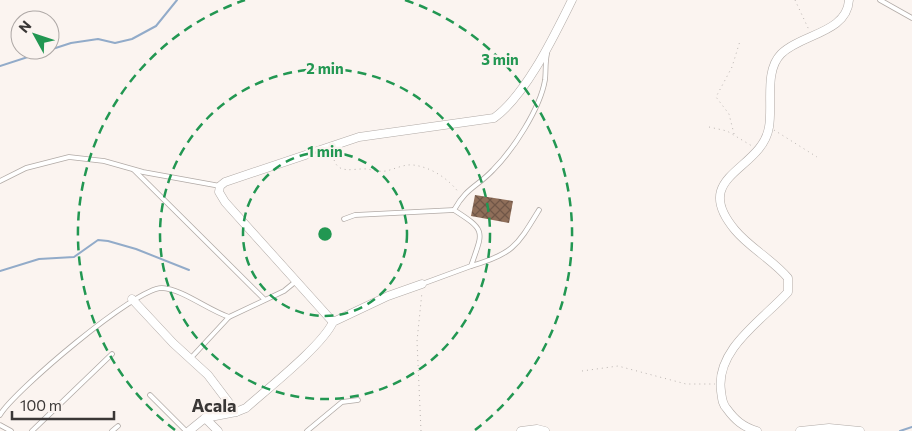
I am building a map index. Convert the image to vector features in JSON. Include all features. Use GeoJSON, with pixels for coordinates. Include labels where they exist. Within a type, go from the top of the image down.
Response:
{"type":"FeatureCollection","features":[{"type":"Feature","properties":{"kind":"street"},"geometry":{"type":"LineString","coordinates":[[333,322],[225,202],[219,192],[220,186],[225,182],[359,137],[494,118],[516,97],[548,46],[572,0]]}},
{"type":"Feature","properties":{"kind":"street"},"geometry":{"type":"LineString","coordinates":[[757,431],[748,428],[736,420],[729,412],[723,404],[720,384],[728,359],[739,342],[788,292],[788,278],[736,231],[725,217],[721,206],[721,194],[725,179],[759,151],[769,128],[772,73],[775,62],[792,45],[839,22],[845,15],[849,0]]}},
{"type":"Feature","properties":{"kind":"street"},"geometry":{"type":"LineString","coordinates":[[187,431],[205,418],[236,412],[246,408],[294,365],[330,329],[333,322],[388,296],[422,284]]}},
{"type":"Feature","properties":{"kind":"street"},"geometry":{"type":"LineString","coordinates":[[132,299],[208,375],[236,412]]}},
{"type":"Feature","properties":{"kind":"street"},"geometry":{"type":"LineString","coordinates":[[205,418],[218,431]]}},
{"type":"Feature","properties":{"kind":"street"},"geometry":{"type":"LineString","coordinates":[[800,431],[829,428],[860,431]]}},
{"type":"Feature","properties":{"kind":"street"},"geometry":{"type":"LineString","coordinates":[[521,431],[537,429],[545,431]]}},
{"type":"Feature","properties":{"kind":"lane"},"geometry":{"type":"LineString","coordinates":[[880,0],[912,18]]}},
{"type":"Feature","properties":{"kind":"lane"},"geometry":{"type":"LineString","coordinates":[[454,210],[471,187],[483,180],[514,147],[540,96],[545,80],[548,46]]}},
{"type":"Feature","properties":{"kind":"lane"},"geometry":{"type":"LineString","coordinates":[[0,181],[26,168],[69,157],[104,161],[133,169],[220,186]]}},
{"type":"Feature","properties":{"kind":"lane"},"geometry":{"type":"LineString","coordinates":[[133,169],[264,299]]}},
{"type":"Feature","properties":{"kind":"lane"},"geometry":{"type":"LineString","coordinates":[[344,219],[354,215],[454,210],[478,226],[481,235],[471,266]]}},
{"type":"Feature","properties":{"kind":"lane"},"geometry":{"type":"LineString","coordinates":[[422,284],[504,255],[519,243],[539,210]]}},
{"type":"Feature","properties":{"kind":"lane"},"geometry":{"type":"LineString","coordinates":[[190,359],[229,316],[284,291],[296,282]]}},
{"type":"Feature","properties":{"kind":"lane"},"geometry":{"type":"LineString","coordinates":[[0,415],[29,385],[95,327],[132,299],[161,288],[229,316]]}},
{"type":"Feature","properties":{"kind":"lane"},"geometry":{"type":"LineString","coordinates":[[32,431],[112,354]]}},
{"type":"Feature","properties":{"kind":"lane"},"geometry":{"type":"LineString","coordinates":[[150,395],[187,431]]}},
{"type":"Feature","properties":{"kind":"lane"},"geometry":{"type":"LineString","coordinates":[[307,431],[342,402],[358,400]]}},
{"type":"Feature","properties":{"kind":"lane"},"geometry":{"type":"LineString","coordinates":[[0,425],[11,431]]}},
{"type":"Feature","properties":{"kind":"lane"},"geometry":{"type":"LineString","coordinates":[[112,431],[118,426]]}},
{"type":"Feature","properties":{"kind":"path"},"geometry":{"type":"LineString","coordinates":[[795,0],[812,35]]}},
{"type":"Feature","properties":{"kind":"path"},"geometry":{"type":"LineString","coordinates":[[734,134],[729,114],[716,98],[732,67],[740,41]]}},
{"type":"Feature","properties":{"kind":"path"},"geometry":{"type":"LineString","coordinates":[[709,127],[734,134],[759,151]]}},
{"type":"Feature","properties":{"kind":"path"},"geometry":{"type":"LineString","coordinates":[[769,128],[817,157]]}},
{"type":"Feature","properties":{"kind":"path"},"geometry":{"type":"LineString","coordinates":[[332,146],[337,166],[344,170],[385,171],[412,164],[437,173],[453,185],[462,197]]}},
{"type":"Feature","properties":{"kind":"path"},"geometry":{"type":"LineString","coordinates":[[421,431],[417,341],[422,284]]}},
{"type":"Feature","properties":{"kind":"path"},"geometry":{"type":"LineString","coordinates":[[582,371],[618,366],[686,384],[720,384]]}},
{"type":"Feature","properties":{"kind":"building"},"geometry":{"type":"Polygon","coordinates":[[[475,195],[513,201],[509,223],[471,216],[475,195]]]}},
{"type":"Feature","properties":{"kind":"waterway"},"geometry":{"type":"LineString","coordinates":[[0,66],[71,43],[98,39],[115,43],[132,39],[156,26],[177,0]]}},
{"type":"Feature","properties":{"kind":"waterway"},"geometry":{"type":"LineString","coordinates":[[0,271],[39,259],[74,257],[98,240],[136,249],[189,270]]}},
{"type":"Feature","properties":{"kind":"waterway"},"geometry":{"type":"LineString","coordinates":[[900,431],[912,427]]}},
{"type":"Feature","properties":{"kind":"district","name":"Acala"},"geometry":{"type":"Point","coordinates":[214,405]}}]}
